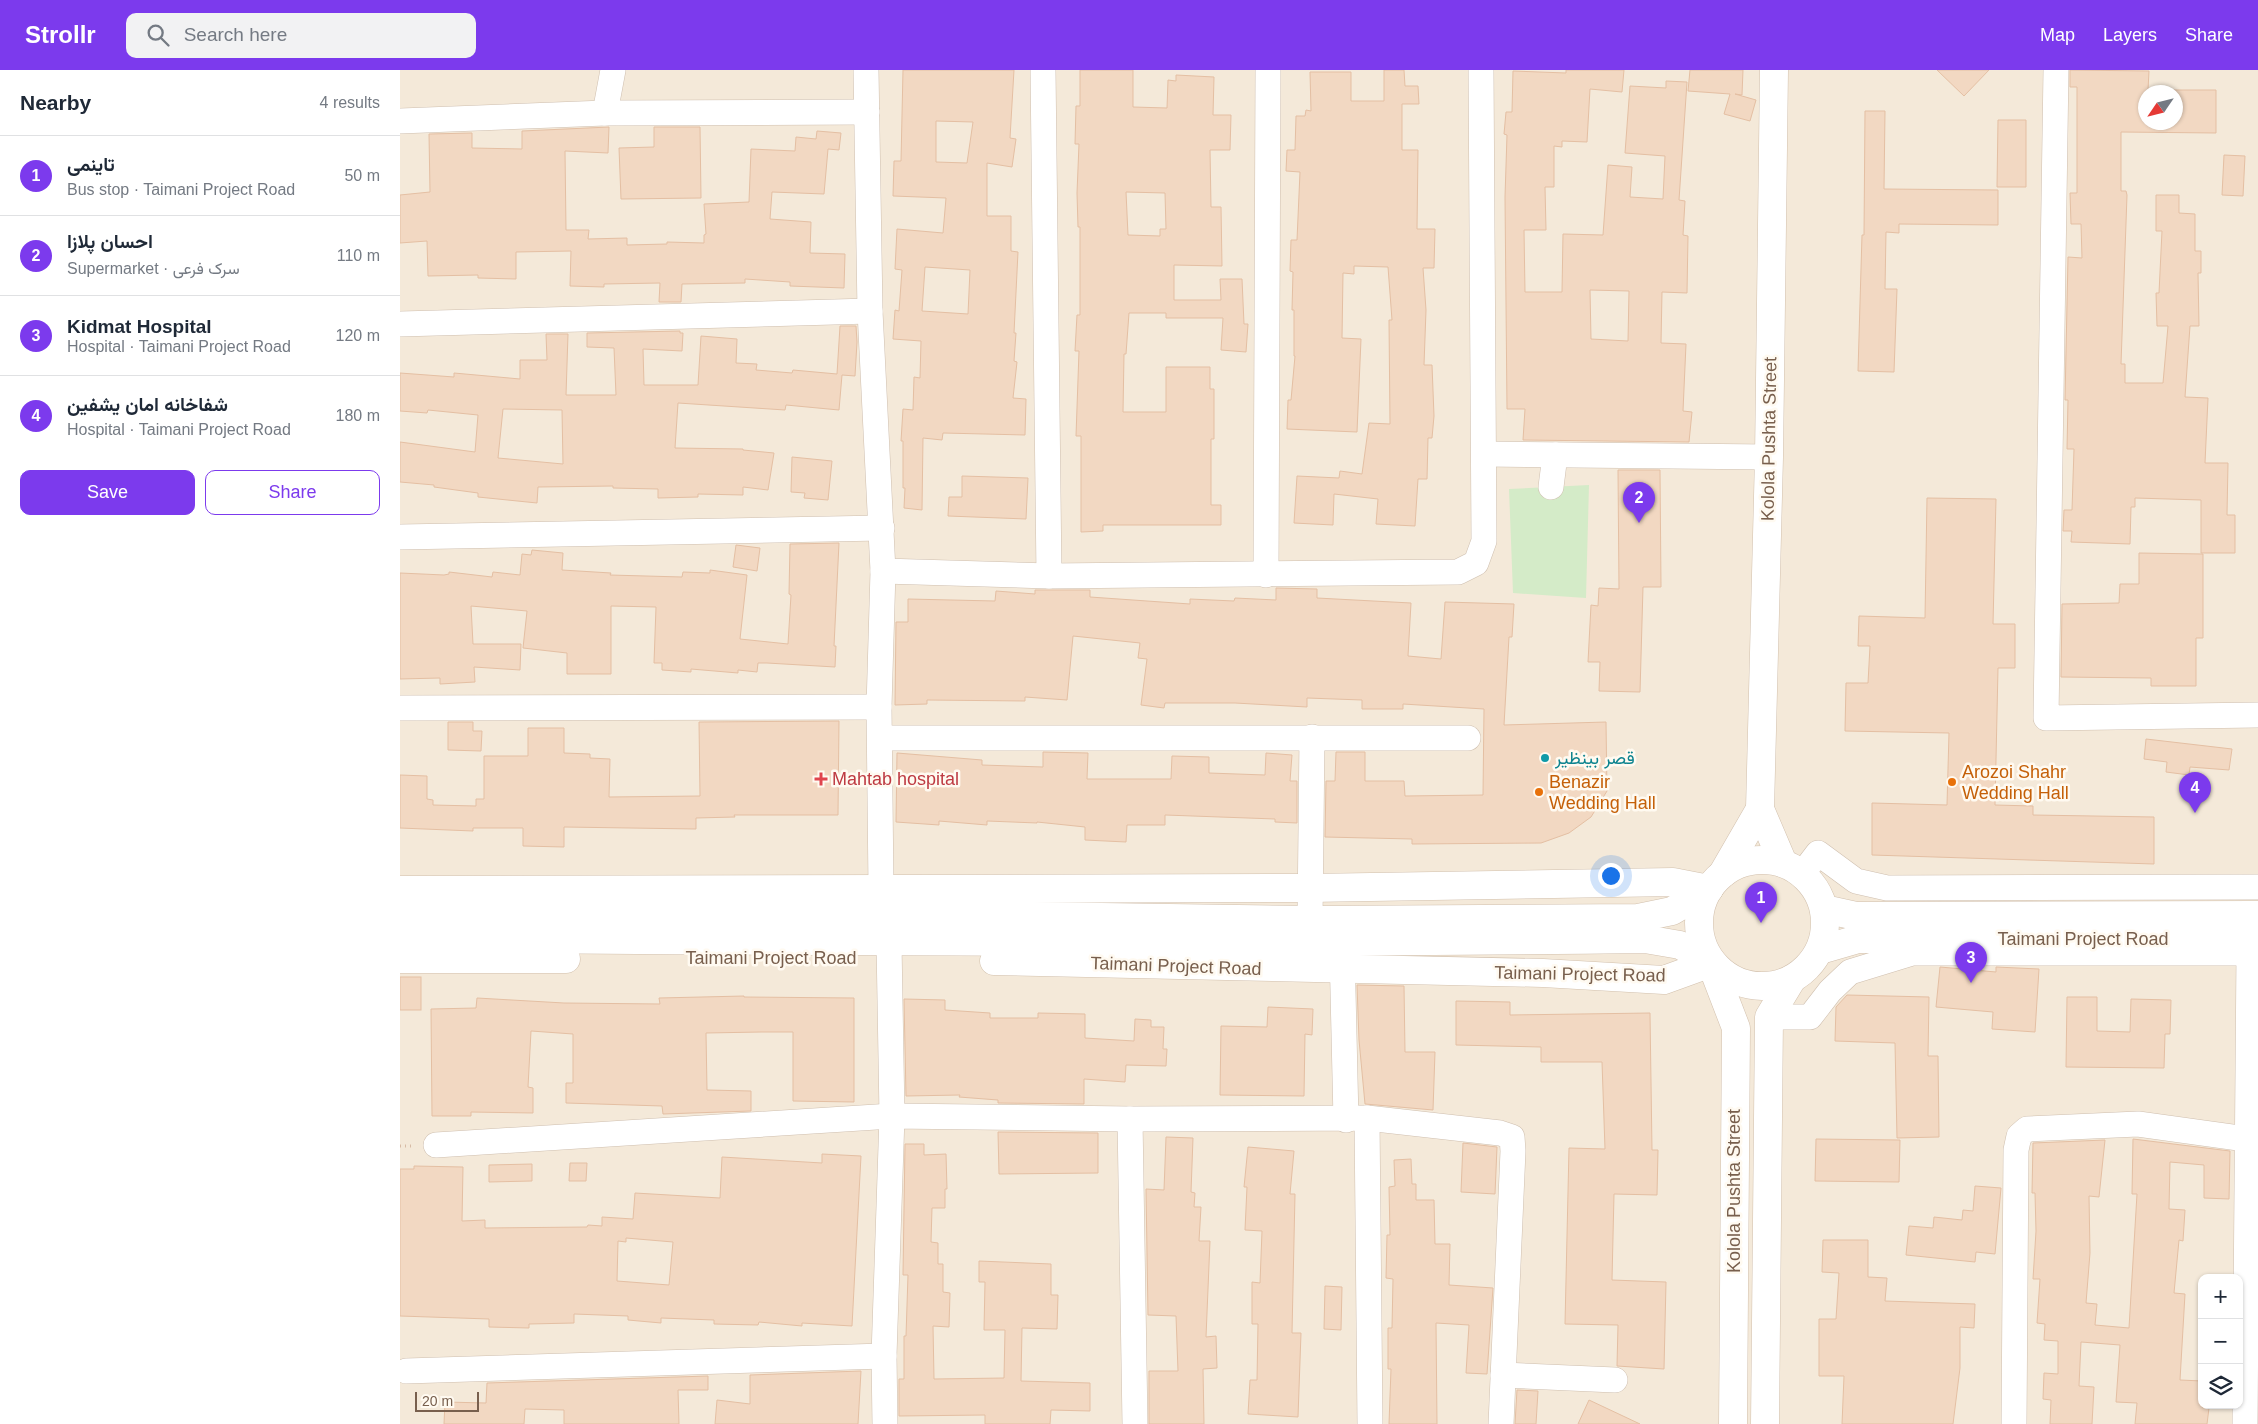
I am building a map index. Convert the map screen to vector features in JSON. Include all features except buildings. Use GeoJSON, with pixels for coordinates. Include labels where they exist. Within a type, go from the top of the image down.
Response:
{"type":"FeatureCollection","features":[{"type":"Feature","properties":{"kind":"main road","name":"Kolola Pushta Street"},"geometry":{"type":"LineString","coordinates":[[1760,809],[1769,456],[1774,70]]}},
{"type":"Feature","properties":{"kind":"main road"},"geometry":{"type":"LineString","coordinates":[[1760,809],[1792,869],[1816,889],[1824,909],[1825,930],[1820,950],[1808,967],[1792,979],[1772,986],[1752,986],[1732,979],[1712,963],[1705,949],[1699,929],[1701,908],[1760,809]]}},
{"type":"Feature","properties":{"kind":"main road"},"geometry":{"type":"LineString","coordinates":[[400,890],[883,901],[1310,920],[1638,918],[1672,911],[1742,863],[1763,860],[1792,869]]}},
{"type":"Feature","properties":{"kind":"main road"},"geometry":{"type":"LineString","coordinates":[[400,917],[1309,888],[1716,881]]}},
{"type":"Feature","properties":{"kind":"main road","name":"Taimani Project Road"},"geometry":{"type":"LineString","coordinates":[[1824,909],[1856,916],[2255,940]]}},
{"type":"Feature","properties":{"kind":"main road","name":"Taimani Project Road"},"geometry":{"type":"LineString","coordinates":[[400,938],[889,950],[1343,970],[1543,973],[1664,980],[1712,963]]}},
{"type":"Feature","properties":{"kind":"main road","name":"Taimani Project Road"},"geometry":{"type":"LineString","coordinates":[[400,959],[1645,939],[1680,945],[1712,963]]}},
{"type":"Feature","properties":{"kind":"main road","name":"Taimani Project Road"},"geometry":{"type":"LineString","coordinates":[[1820,950],[1858,939],[2255,940]]}},
{"type":"Feature","properties":{"kind":"main road","name":"Kolola Pushta Street"},"geometry":{"type":"LineString","coordinates":[[1712,963],[1736,1028],[1733,1424]]}},
{"type":"Feature","properties":{"kind":"main road"},"geometry":{"type":"LineString","coordinates":[[1765,1424],[1770,1017],[1792,979]]}},
{"type":"Feature","properties":{"kind":"street"},"geometry":{"type":"LineString","coordinates":[[606,113],[613,70]]}},
{"type":"Feature","properties":{"kind":"street"},"geometry":{"type":"LineString","coordinates":[[866,70],[870,311],[882,528],[883,571],[879,707],[883,901],[889,950],[892,1116],[884,1356],[884,1424]]}},
{"type":"Feature","properties":{"kind":"street"},"geometry":{"type":"LineString","coordinates":[[1042,70],[1049,576]]}},
{"type":"Feature","properties":{"kind":"street"},"geometry":{"type":"LineString","coordinates":[[1266,575],[1268,70]]}},
{"type":"Feature","properties":{"kind":"street"},"geometry":{"type":"LineString","coordinates":[[883,571],[1049,576],[1266,575],[1458,572],[1476,563],[1484,541],[1481,70]]}},
{"type":"Feature","properties":{"kind":"street"},"geometry":{"type":"LineString","coordinates":[[2056,70],[2046,718],[2258,715]]}},
{"type":"Feature","properties":{"kind":"street"},"geometry":{"type":"LineString","coordinates":[[400,121],[606,113],[867,112]]}},
{"type":"Feature","properties":{"kind":"street"},"geometry":{"type":"LineString","coordinates":[[400,324],[870,311]]}},
{"type":"Feature","properties":{"kind":"street"},"geometry":{"type":"LineString","coordinates":[[1484,454],[1769,456]]}},
{"type":"Feature","properties":{"kind":"street"},"geometry":{"type":"LineString","coordinates":[[1551,487],[1555,455]]}},
{"type":"Feature","properties":{"kind":"street"},"geometry":{"type":"LineString","coordinates":[[400,537],[882,528]]}},
{"type":"Feature","properties":{"kind":"street"},"geometry":{"type":"LineString","coordinates":[[400,708],[879,707]]}},
{"type":"Feature","properties":{"kind":"street"},"geometry":{"type":"LineString","coordinates":[[880,738],[1312,736],[1468,738]]}},
{"type":"Feature","properties":{"kind":"street"},"geometry":{"type":"LineString","coordinates":[[1310,920],[1312,736]]}},
{"type":"Feature","properties":{"kind":"street"},"geometry":{"type":"LineString","coordinates":[[1792,869],[1818,853],[1856,881],[1887,888],[2258,887]]}},
{"type":"Feature","properties":{"kind":"street"},"geometry":{"type":"LineString","coordinates":[[1770,1017],[1810,1017],[1830,991],[1850,972],[1912,954],[2255,940],[2246,1139],[2245,1424]]}},
{"type":"Feature","properties":{"kind":"street"},"geometry":{"type":"LineString","coordinates":[[1342,943],[1357,1119],[1370,1424]]}},
{"type":"Feature","properties":{"kind":"street"},"geometry":{"type":"LineString","coordinates":[[436,1145],[892,1116],[1357,1119],[1500,1133],[1512,1137],[1513,1151],[1501,1424]]}},
{"type":"Feature","properties":{"kind":"street"},"geometry":{"type":"LineString","coordinates":[[1130,1119],[1135,1424]]}},
{"type":"Feature","properties":{"kind":"street"},"geometry":{"type":"LineString","coordinates":[[2014,1424],[2016,1150],[2020,1136],[2027,1129],[2138,1124],[2246,1139]]}},
{"type":"Feature","properties":{"kind":"street"},"geometry":{"type":"LineString","coordinates":[[406,1371],[884,1356]]}},
{"type":"Feature","properties":{"kind":"street"},"geometry":{"type":"LineString","coordinates":[[1502,1375],[1615,1380]]}},
{"type":"Feature","properties":{"kind":"shaded area"},"geometry":{"type":"Polygon","coordinates":[[[400,70],[2258,70],[2258,1424],[400,1424],[400,70]]]}},
{"type":"Feature","properties":{"kind":"green space"},"geometry":{"type":"Polygon","coordinates":[[[1589,485],[1586,598],[1513,593],[1509,489],[1589,485]]]}},
{"type":"Feature","properties":{"kind":"place","name":"احسان پلازا"},"geometry":{"type":"Point","coordinates":[1639,523]}},
{"type":"Feature","properties":{"kind":"place","name":"قصر بینظیر"},"geometry":{"type":"Point","coordinates":[1545,758]}},
{"type":"Feature","properties":{"kind":"place","name":"Mahtab hospital"},"geometry":{"type":"Point","coordinates":[821,779]}},
{"type":"Feature","properties":{"kind":"place","name":"Arozoi Shahr Wedding Hall"},"geometry":{"type":"Point","coordinates":[1952,782]}},
{"type":"Feature","properties":{"kind":"place","name":"Benazir Wedding Hall"},"geometry":{"type":"Point","coordinates":[1539,792]}},
{"type":"Feature","properties":{"kind":"place","name":"شفاخانه امان یشفین"},"geometry":{"type":"Point","coordinates":[2195,813]}},
{"type":"Feature","properties":{"kind":"place","name":"تاینمی"},"geometry":{"type":"Point","coordinates":[1761,923]}},
{"type":"Feature","properties":{"kind":"place","name":"Kidmat Hospital"},"geometry":{"type":"Point","coordinates":[1971,983]}}]}
